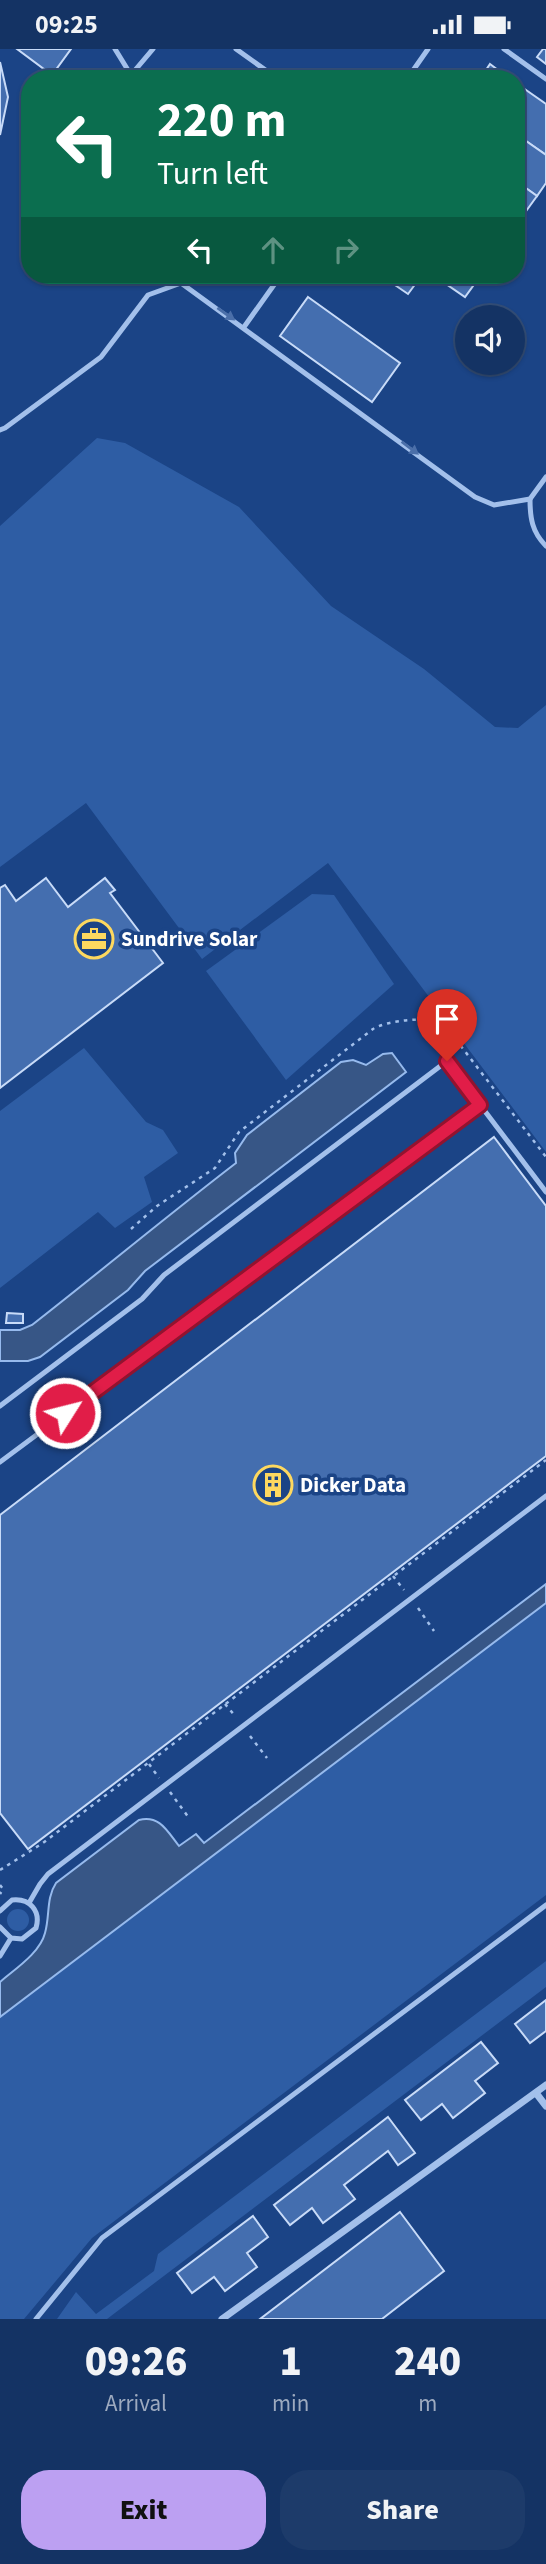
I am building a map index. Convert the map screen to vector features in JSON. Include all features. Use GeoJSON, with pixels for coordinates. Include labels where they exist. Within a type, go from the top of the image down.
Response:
{"type":"FeatureCollection","features":[{"type":"Feature","properties":{"kind":"street"},"geometry":{"type":"LineString","coordinates":[[222,2319],[546,2085]]}},
{"type":"Feature","properties":{"kind":"street"},"geometry":{"type":"LineString","coordinates":[[536,2093],[546,2106]]}},
{"type":"Feature","properties":{"kind":"lane"},"geometry":{"type":"LineString","coordinates":[[115,49],[126,70]]}},
{"type":"Feature","properties":{"kind":"lane"},"geometry":{"type":"LineString","coordinates":[[136,70],[153,49]]}},
{"type":"Feature","properties":{"kind":"lane"},"geometry":{"type":"LineString","coordinates":[[236,49],[265,70]]}},
{"type":"Feature","properties":{"kind":"lane"},"geometry":{"type":"LineString","coordinates":[[413,70],[428,49]]}},
{"type":"Feature","properties":{"kind":"lane"},"geometry":{"type":"LineString","coordinates":[[504,49],[546,79]]}},
{"type":"Feature","properties":{"kind":"lane"},"geometry":{"type":"LineString","coordinates":[[0,430],[101,357],[148,295],[178,284]]}},
{"type":"Feature","properties":{"kind":"lane"},"geometry":{"type":"LineString","coordinates":[[182,284],[475,497],[494,505],[530,499]]}},
{"type":"Feature","properties":{"kind":"lane"},"geometry":{"type":"LineString","coordinates":[[244,327],[275,284]]}},
{"type":"Feature","properties":{"kind":"lane"},"geometry":{"type":"LineString","coordinates":[[546,477],[530,499],[530,518],[537,537],[546,546]]}},
{"type":"Feature","properties":{"kind":"lane"},"geometry":{"type":"LineString","coordinates":[[0,1406],[142,1299],[164,1275],[447,1061],[546,1192]]}},
{"type":"Feature","properties":{"kind":"lane"},"geometry":{"type":"LineString","coordinates":[[0,1462],[480,1105]]}},
{"type":"Feature","properties":{"kind":"lane"},"geometry":{"type":"LineString","coordinates":[[29,1903],[48,1874],[546,1496]]}},
{"type":"Feature","properties":{"kind":"lane"},"geometry":{"type":"LineString","coordinates":[[0,1911],[12,1900],[24,1900],[38,1917],[36,1928],[28,1936],[11,1938]]}},
{"type":"Feature","properties":{"kind":"lane"},"geometry":{"type":"LineString","coordinates":[[36,2319],[102,2238],[546,1905]]}},
{"type":"Feature","properties":{"kind":"lane"},"geometry":{"type":"LineString","coordinates":[[0,1927],[11,1938]]}},
{"type":"Feature","properties":{"kind":"lane"},"geometry":{"type":"LineString","coordinates":[[0,1956],[11,1938]]}},
{"type":"Feature","properties":{"kind":"path"},"geometry":{"type":"LineString","coordinates":[[131,1230],[157,1206],[215,1168],[239,1132],[373,1029],[386,1023],[433,1019],[444,1024],[546,1157]]}},
{"type":"Feature","properties":{"kind":"path"},"geometry":{"type":"LineString","coordinates":[[0,1870],[43,1843],[544,1461],[546,1467]]}},
{"type":"Feature","properties":{"kind":"path"},"geometry":{"type":"LineString","coordinates":[[393,1576],[406,1593]]}},
{"type":"Feature","properties":{"kind":"path"},"geometry":{"type":"LineString","coordinates":[[416,1606],[434,1631]]}},
{"type":"Feature","properties":{"kind":"path"},"geometry":{"type":"LineString","coordinates":[[225,1704],[238,1720]]}},
{"type":"Feature","properties":{"kind":"path"},"geometry":{"type":"LineString","coordinates":[[248,1734],[267,1758]]}},
{"type":"Feature","properties":{"kind":"path"},"geometry":{"type":"LineString","coordinates":[[148,1763],[159,1779]]}},
{"type":"Feature","properties":{"kind":"path"},"geometry":{"type":"LineString","coordinates":[[170,1792],[189,1818]]}},
{"type":"Feature","properties":{"kind":"path"},"geometry":{"type":"LineString","coordinates":[[0,1885],[3,1889],[0,1894]]}},
{"type":"Feature","properties":{"kind":"shaded area"},"geometry":{"type":"Polygon","coordinates":[[[97,438],[125,443],[239,507],[331,606],[424,669],[495,727],[518,728],[546,705],[546,1152],[328,863],[202,959],[86,803],[0,867],[0,526],[97,438]]]}},
{"type":"Feature","properties":{"kind":"shaded area"},"geometry":{"type":"Polygon","coordinates":[[[312,894],[334,895],[394,984],[286,1080],[206,971],[312,894]]]}},
{"type":"Feature","properties":{"kind":"shaded area"},"geometry":{"type":"Polygon","coordinates":[[[84,1048],[146,1122],[163,1130],[178,1153],[144,1177],[152,1202],[115,1228],[98,1212],[0,1288],[0,1111],[84,1048]]]}},
{"type":"Feature","properties":{"kind":"shaded area"},"geometry":{"type":"Polygon","coordinates":[[[392,1053],[406,1072],[145,1271],[128,1290],[40,1357],[28,1361],[0,1361],[0,1330],[20,1330],[32,1325],[58,1305],[236,1163],[235,1153],[247,1135],[341,1062],[353,1060],[366,1065],[383,1054],[392,1053]]]}},
{"type":"Feature","properties":{"kind":"shaded area"},"geometry":{"type":"Polygon","coordinates":[[[546,1584],[546,1603],[0,2017],[0,1982],[26,1960],[42,1940],[56,1883],[139,1820],[158,1822],[179,1846],[196,1834],[204,1843],[546,1584]]]}},
{"type":"Feature","properties":{"kind":"shaded area"},"geometry":{"type":"Polygon","coordinates":[[[546,1603],[546,1895],[92,2238],[24,2319],[0,2319],[0,2017],[546,1603]]]}},
{"type":"Feature","properties":{"kind":"shaded area"},"geometry":{"type":"Polygon","coordinates":[[[18,1909],[26,1912],[29,1920],[26,1928],[18,1931],[10,1928],[7,1920],[10,1912],[18,1909]]]}},
{"type":"Feature","properties":{"kind":"shaded area"},"geometry":{"type":"Polygon","coordinates":[[[546,1961],[546,1987],[107,2319],[57,2319],[76,2292],[96,2314],[154,2271],[158,2254],[546,1961]]]}},
{"type":"Feature","properties":{"kind":"building"},"geometry":{"type":"Polygon","coordinates":[[[17,49],[71,49],[56,70],[45,70],[17,49]]]}},
{"type":"Feature","properties":{"kind":"building"},"geometry":{"type":"Polygon","coordinates":[[[546,49],[546,64],[537,57],[546,49]]]}},
{"type":"Feature","properties":{"kind":"building"},"geometry":{"type":"Polygon","coordinates":[[[0,62],[8,97],[0,135],[0,62]]]}},
{"type":"Feature","properties":{"kind":"building"},"geometry":{"type":"Polygon","coordinates":[[[490,64],[498,70],[486,70],[490,64]]]}},
{"type":"Feature","properties":{"kind":"building"},"geometry":{"type":"Polygon","coordinates":[[[525,89],[546,104],[546,155],[525,140],[525,89]]]}},
{"type":"Feature","properties":{"kind":"building"},"geometry":{"type":"Polygon","coordinates":[[[525,140],[546,155],[546,183],[537,196],[525,187],[525,140]]]}},
{"type":"Feature","properties":{"kind":"building"},"geometry":{"type":"Polygon","coordinates":[[[525,187],[537,196],[525,213],[525,187]]]}},
{"type":"Feature","properties":{"kind":"building"},"geometry":{"type":"Polygon","coordinates":[[[393,284],[415,284],[408,294],[393,284]]]}},
{"type":"Feature","properties":{"kind":"building"},"geometry":{"type":"Polygon","coordinates":[[[446,284],[474,284],[465,297],[446,284]]]}},
{"type":"Feature","properties":{"kind":"building"},"geometry":{"type":"Polygon","coordinates":[[[308,297],[400,363],[372,402],[280,336],[308,297]]]}},
{"type":"Feature","properties":{"kind":"building"},"geometry":{"type":"Polygon","coordinates":[[[46,878],[68,907],[105,878],[115,890],[110,893],[163,963],[0,1088],[0,888],[5,885],[16,901],[46,878]]]}},
{"type":"Feature","properties":{"kind":"building","name":"Dicker Data"},"geometry":{"type":"Polygon","coordinates":[[[494,1137],[546,1206],[546,1456],[28,1849],[0,1813],[0,1515],[494,1137]]]}},
{"type":"Feature","properties":{"kind":"building"},"geometry":{"type":"Polygon","coordinates":[[[7,1313],[23,1314],[23,1323],[6,1323],[7,1313]]]}},
{"type":"Feature","properties":{"kind":"building"},"geometry":{"type":"Polygon","coordinates":[[[546,2000],[546,2031],[530,2043],[515,2024],[546,2000]]]}},
{"type":"Feature","properties":{"kind":"building"},"geometry":{"type":"Polygon","coordinates":[[[481,2042],[498,2063],[475,2081],[485,2093],[453,2118],[442,2104],[421,2120],[405,2100],[481,2042]]]}},
{"type":"Feature","properties":{"kind":"building"},"geometry":{"type":"Polygon","coordinates":[[[388,2117],[415,2153],[398,2165],[388,2151],[344,2185],[355,2199],[323,2223],[312,2208],[290,2225],[274,2205],[388,2117]]]}},
{"type":"Feature","properties":{"kind":"building"},"geometry":{"type":"Polygon","coordinates":[[[400,2212],[444,2271],[382,2319],[260,2319],[400,2212]]]}},
{"type":"Feature","properties":{"kind":"building"},"geometry":{"type":"Polygon","coordinates":[[[253,2216],[268,2237],[247,2253],[257,2267],[225,2291],[214,2277],[192,2293],[177,2273],[253,2216]]]}},
{"type":"Feature","properties":{"kind":"place","name":"Sundrive Solar"},"geometry":{"type":"Point","coordinates":[94,939]}},
{"type":"Feature","properties":{"kind":"place","name":"Dicker Data"},"geometry":{"type":"Point","coordinates":[273,1485]}},
{"type":"Feature","properties":{"kind":"route"},"geometry":{"type":"LineString","coordinates":[[65,1413],[480,1105],[447,1061]]}}]}
